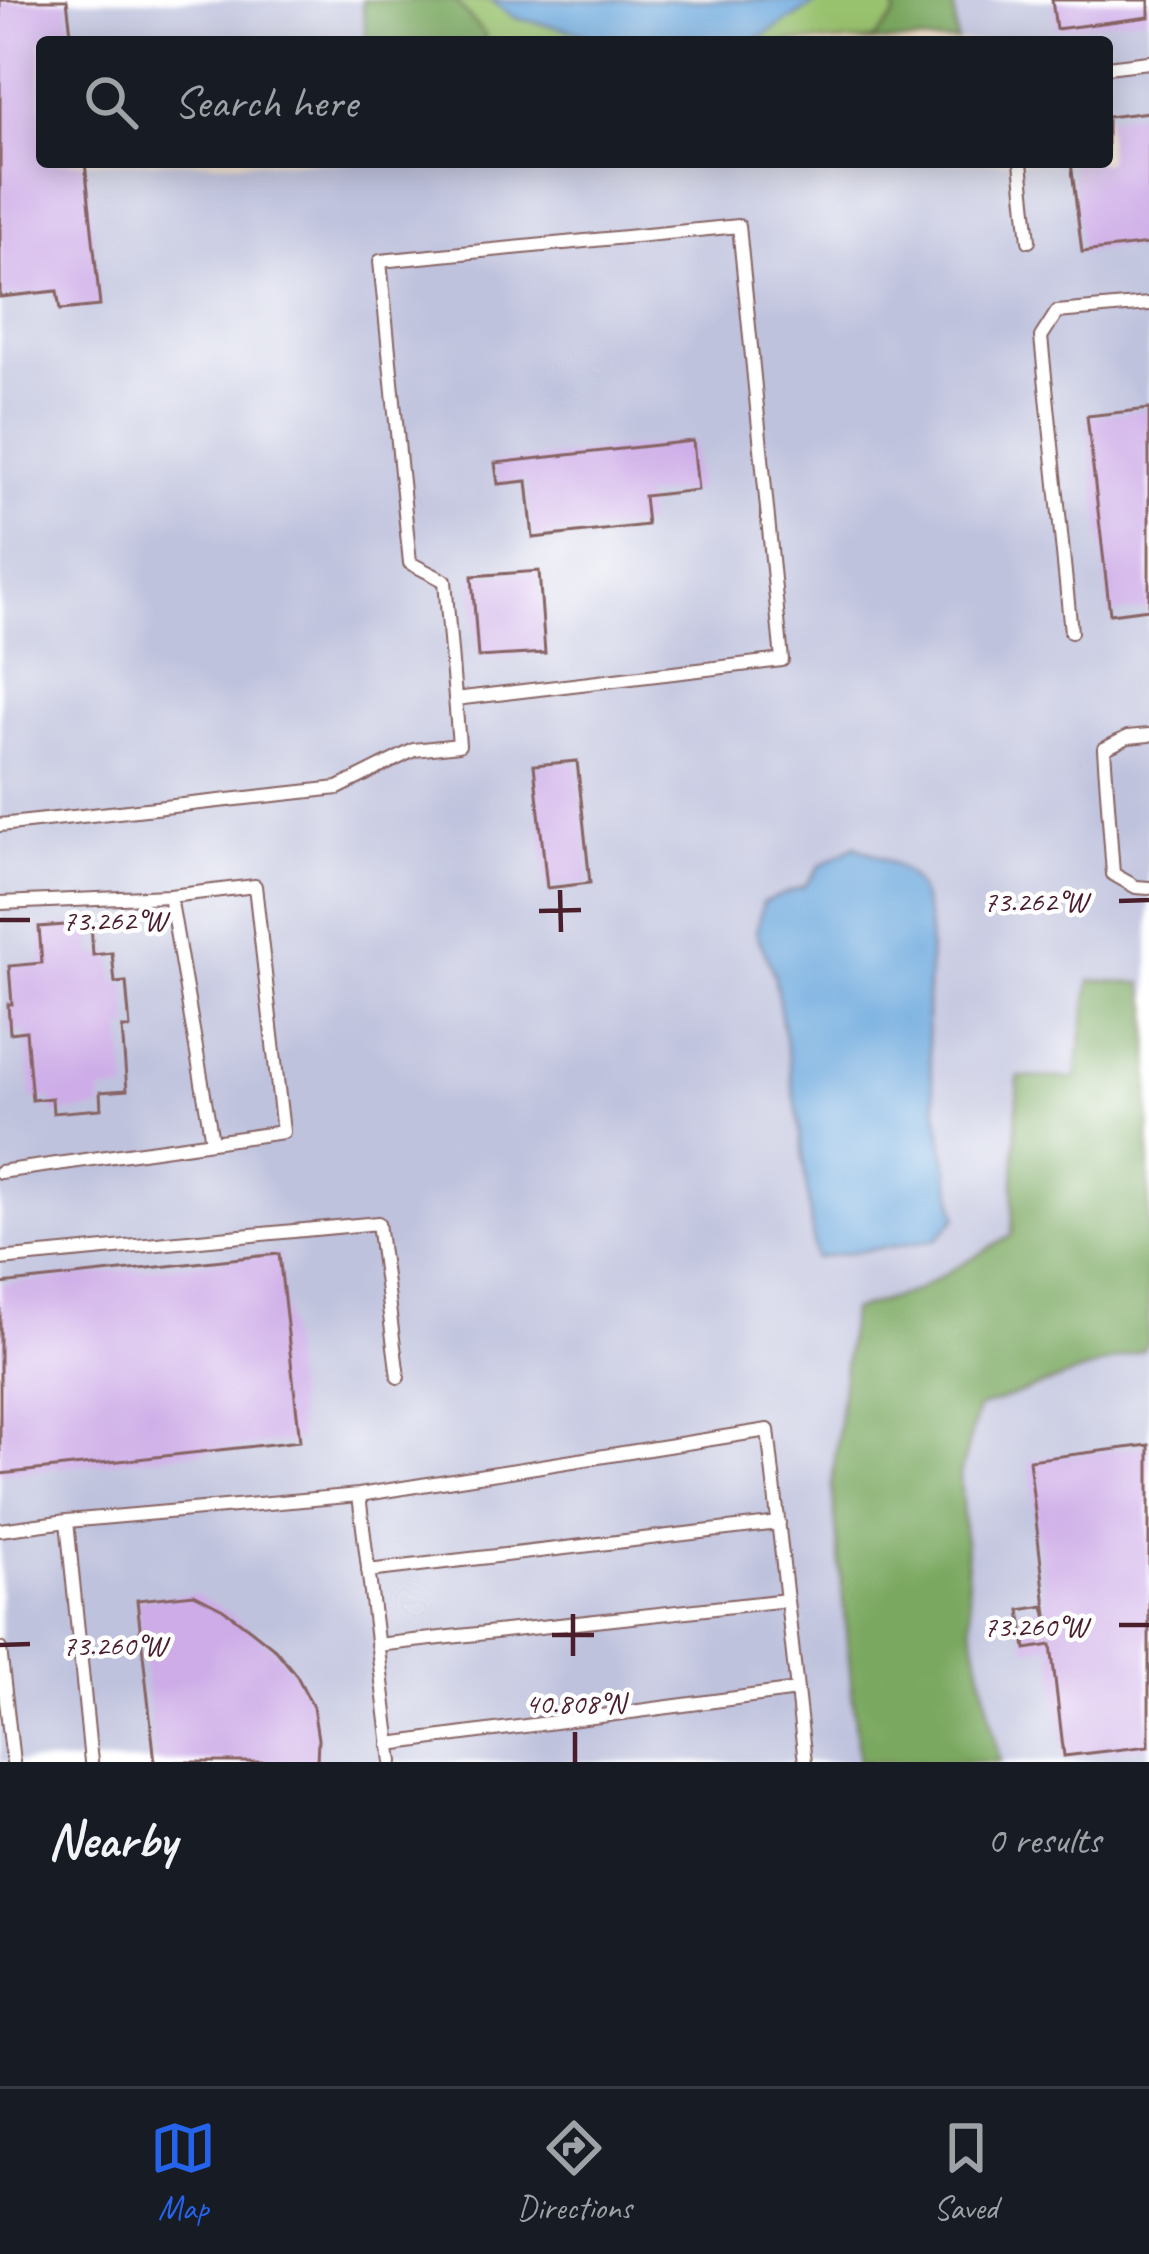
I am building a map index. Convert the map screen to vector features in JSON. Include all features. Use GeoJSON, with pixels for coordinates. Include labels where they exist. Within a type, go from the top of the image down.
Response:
{"type":"FeatureCollection","features":[{"type":"Feature","properties":{"kind":"lane"},"geometry":{"type":"LineString","coordinates":[[1113,66],[1149,62]]}},
{"type":"Feature","properties":{"kind":"lane"},"geometry":{"type":"LineString","coordinates":[[1022,168],[1029,241]]}},
{"type":"Feature","properties":{"kind":"lane"},"geometry":{"type":"LineString","coordinates":[[0,825],[338,788],[414,751],[459,745],[455,699],[445,581],[410,563],[380,261],[739,226],[782,660],[455,699]]}},
{"type":"Feature","properties":{"kind":"lane"},"geometry":{"type":"LineString","coordinates":[[1071,632],[1041,337],[1057,312],[1149,304]]}},
{"type":"Feature","properties":{"kind":"lane"},"geometry":{"type":"LineString","coordinates":[[1149,735],[1129,737],[1104,749],[1113,874],[1136,887],[1149,888]]}},
{"type":"Feature","properties":{"kind":"lane"},"geometry":{"type":"LineString","coordinates":[[0,903],[170,896],[255,886],[283,1132],[0,1172]]}},
{"type":"Feature","properties":{"kind":"lane"},"geometry":{"type":"LineString","coordinates":[[170,896],[212,1141]]}},
{"type":"Feature","properties":{"kind":"lane"},"geometry":{"type":"LineString","coordinates":[[0,1258],[378,1223],[398,1377]]}},
{"type":"Feature","properties":{"kind":"lane"},"geometry":{"type":"LineString","coordinates":[[0,1530],[359,1495],[768,1430],[805,1762]]}},
{"type":"Feature","properties":{"kind":"lane"},"geometry":{"type":"LineString","coordinates":[[359,1495],[392,1762]]}},
{"type":"Feature","properties":{"kind":"lane"},"geometry":{"type":"LineString","coordinates":[[68,1521],[91,1762]]}},
{"type":"Feature","properties":{"kind":"lane"},"geometry":{"type":"LineString","coordinates":[[368,1571],[779,1523]]}},
{"type":"Feature","properties":{"kind":"lane"},"geometry":{"type":"LineString","coordinates":[[377,1645],[787,1600]]}},
{"type":"Feature","properties":{"kind":"lane"},"geometry":{"type":"LineString","coordinates":[[0,1649],[13,1762]]}},
{"type":"Feature","properties":{"kind":"lane"},"geometry":{"type":"LineString","coordinates":[[389,1744],[797,1690]]}},
{"type":"Feature","properties":{"kind":"shaded area"},"geometry":{"type":"Polygon","coordinates":[[[0,0],[1149,0],[1149,1762],[0,1762],[0,0]]]}},
{"type":"Feature","properties":{"kind":"green space"},"geometry":{"type":"Polygon","coordinates":[[[362,0],[454,0],[485,35],[485,36],[366,36],[362,0]]]}},
{"type":"Feature","properties":{"kind":"green space"},"geometry":{"type":"Polygon","coordinates":[[[454,0],[896,0],[895,16],[878,36],[485,35],[454,0]]]}},
{"type":"Feature","properties":{"kind":"green space"},"geometry":{"type":"Polygon","coordinates":[[[896,0],[953,0],[956,36],[878,36],[895,16],[896,0]]]}},
{"type":"Feature","properties":{"kind":"green space"},"geometry":{"type":"Polygon","coordinates":[[[1090,980],[1142,983],[1149,1007],[1149,1339],[1143,1350],[978,1408],[960,1475],[971,1623],[1000,1762],[859,1762],[832,1486],[851,1311],[915,1291],[1012,1235],[1018,1077],[1076,1078],[1090,980]]]}},
{"type":"Feature","properties":{"kind":"water"},"geometry":{"type":"Polygon","coordinates":[[[490,0],[821,0],[763,36],[588,36],[515,18],[490,0]]]}},
{"type":"Feature","properties":{"kind":"water"},"geometry":{"type":"Polygon","coordinates":[[[855,846],[910,877],[926,909],[930,1065],[957,1217],[936,1240],[815,1258],[774,974],[756,932],[763,902],[805,886],[820,866],[855,846]]]}},
{"type":"Feature","properties":{"kind":"building"},"geometry":{"type":"Polygon","coordinates":[[[0,0],[67,0],[71,36],[36,36],[36,168],[86,168],[100,306],[60,310],[57,291],[0,297],[0,0]]]}},
{"type":"Feature","properties":{"kind":"building"},"geometry":{"type":"Polygon","coordinates":[[[1052,0],[1149,0],[1149,17],[1056,29],[1052,0]]]}},
{"type":"Feature","properties":{"kind":"building"},"geometry":{"type":"Polygon","coordinates":[[[1149,112],[1149,244],[1082,252],[1072,168],[1113,168],[1113,116],[1149,112]]]}},
{"type":"Feature","properties":{"kind":"building"},"geometry":{"type":"Polygon","coordinates":[[[1149,409],[1149,609],[1110,614],[1087,416],[1149,409]]]}},
{"type":"Feature","properties":{"kind":"building"},"geometry":{"type":"Polygon","coordinates":[[[693,441],[698,490],[644,496],[647,525],[533,538],[527,481],[498,484],[495,463],[693,441]]]}},
{"type":"Feature","properties":{"kind":"building"},"geometry":{"type":"Polygon","coordinates":[[[539,571],[545,653],[478,657],[472,576],[539,571]]]}},
{"type":"Feature","properties":{"kind":"building"},"geometry":{"type":"Polygon","coordinates":[[[577,761],[590,883],[547,888],[534,765],[577,761]]]}},
{"type":"Feature","properties":{"kind":"building"},"geometry":{"type":"Polygon","coordinates":[[[91,923],[93,955],[112,953],[115,983],[126,982],[130,1028],[122,1028],[127,1090],[100,1092],[101,1109],[53,1113],[52,1098],[32,1100],[26,1031],[10,1033],[9,966],[42,963],[39,927],[91,923]]]}},
{"type":"Feature","properties":{"kind":"building"},"geometry":{"type":"Polygon","coordinates":[[[279,1254],[300,1441],[0,1474],[0,1284],[279,1254]]]}},
{"type":"Feature","properties":{"kind":"building"},"geometry":{"type":"Polygon","coordinates":[[[1149,1445],[1149,1746],[1064,1756],[1051,1645],[1026,1649],[1020,1610],[1044,1606],[1048,1624],[1029,1460],[1149,1445]]]}},
{"type":"Feature","properties":{"kind":"building"},"geometry":{"type":"Polygon","coordinates":[[[194,1594],[223,1609],[275,1649],[297,1676],[313,1707],[317,1762],[155,1762],[137,1600],[194,1594]]]}}]}
